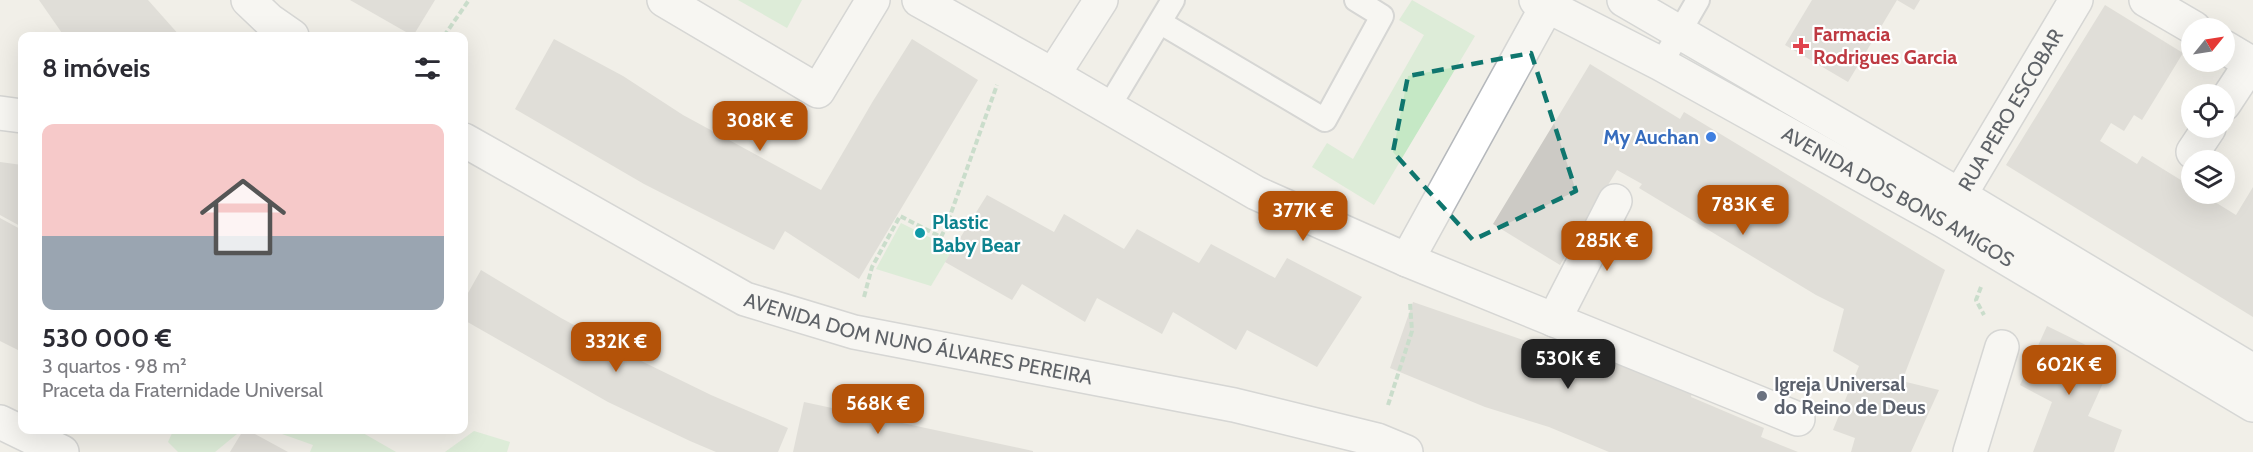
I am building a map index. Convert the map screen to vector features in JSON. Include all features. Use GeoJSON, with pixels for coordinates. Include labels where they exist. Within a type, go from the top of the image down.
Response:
{"type":"FeatureCollection","features":[{"type":"Feature","properties":{"kind":"street"},"geometry":{"type":"LineString","coordinates":[[248,0],[269,20],[286,32]]}},
{"type":"Feature","properties":{"kind":"street"},"geometry":{"type":"LineString","coordinates":[[664,0],[818,91],[873,0]]}},
{"type":"Feature","properties":{"kind":"street"},"geometry":{"type":"LineString","coordinates":[[919,0],[1256,193],[1407,260],[1798,419]]}},
{"type":"Feature","properties":{"kind":"street"},"geometry":{"type":"LineString","coordinates":[[1053,75],[1101,0]]}},
{"type":"Feature","properties":{"kind":"street","name":"AVENIDA DOS BONS AMIGOS"},"geometry":{"type":"LineString","coordinates":[[1624,0],[1678,32],[1952,209],[1995,252],[2253,405]]}},
{"type":"Feature","properties":{"kind":"street","name":"RUA PERO ESCOBAR"},"geometry":{"type":"LineString","coordinates":[[1952,209],[2076,0]]}},
{"type":"Feature","properties":{"kind":"street"},"geometry":{"type":"LineString","coordinates":[[2146,0],[2181,20]]}},
{"type":"Feature","properties":{"kind":"street"},"geometry":{"type":"LineString","coordinates":[[1407,260],[1543,2]]}},
{"type":"Feature","properties":{"kind":"street","name":"AVENIDA DOS BONS AMIGOS"},"geometry":{"type":"LineString","coordinates":[[1543,2],[1661,64],[1952,209],[2253,371]]}},
{"type":"Feature","properties":{"kind":"street"},"geometry":{"type":"LineString","coordinates":[[2232,84],[2243,58]]}},
{"type":"Feature","properties":{"kind":"street"},"geometry":{"type":"LineString","coordinates":[[0,113],[18,115]]}},
{"type":"Feature","properties":{"kind":"street","name":"AVENIDA DOM NUNO ÁLVARES PEREIRA"},"geometry":{"type":"LineString","coordinates":[[468,142],[745,299],[854,332],[1234,405],[1391,446]]}},
{"type":"Feature","properties":{"kind":"street"},"geometry":{"type":"LineString","coordinates":[[1554,320],[1615,201]]}},
{"type":"Feature","properties":{"kind":"street"},"geometry":{"type":"LineString","coordinates":[[1970,452],[2002,347]]}},
{"type":"Feature","properties":{"kind":"street"},"geometry":{"type":"LineString","coordinates":[[0,422],[18,431]]}},
{"type":"Feature","properties":{"kind":"street"},"geometry":{"type":"LineString","coordinates":[[25,434],[62,452]]}},
{"type":"Feature","properties":{"kind":"lane"},"geometry":{"type":"LineString","coordinates":[[1108,108],[1173,0]]}},
{"type":"Feature","properties":{"kind":"lane"},"geometry":{"type":"LineString","coordinates":[[1161,23],[1325,120],[1382,16],[1356,0]]}},
{"type":"Feature","properties":{"kind":"lane"},"geometry":{"type":"LineString","coordinates":[[1661,64],[1698,0]]}},
{"type":"Feature","properties":{"kind":"path"},"geometry":{"type":"LineString","coordinates":[[447,32],[469,0]]}},
{"type":"Feature","properties":{"kind":"path"},"geometry":{"type":"LineString","coordinates":[[872,267],[900,216],[941,237],[1009,50]]}},
{"type":"Feature","properties":{"kind":"path"},"geometry":{"type":"LineString","coordinates":[[1995,252],[1976,300],[2002,347]]}},
{"type":"Feature","properties":{"kind":"path"},"geometry":{"type":"LineString","coordinates":[[1391,446],[1412,331],[1407,260]]}},
{"type":"Feature","properties":{"kind":"highlighted area"},"geometry":{"type":"Polygon","coordinates":[[[1531,53],[1576,191],[1473,240],[1393,152],[1408,76],[1531,53]]]}},
{"type":"Feature","properties":{"kind":"green space"},"geometry":{"type":"Polygon","coordinates":[[[738,0],[802,0],[787,28],[738,0]]]}},
{"type":"Feature","properties":{"kind":"green space"},"geometry":{"type":"Polygon","coordinates":[[[1412,0],[1475,36],[1374,205],[1312,167],[1327,143],[1353,159],[1424,35],[1399,20],[1412,0]]]}},
{"type":"Feature","properties":{"kind":"green space"},"geometry":{"type":"Polygon","coordinates":[[[901,223],[953,249],[931,286],[876,269],[901,223]]]}},
{"type":"Feature","properties":{"kind":"green space"},"geometry":{"type":"Polygon","coordinates":[[[474,431],[510,442],[507,452],[445,452],[474,431]]]}},
{"type":"Feature","properties":{"kind":"green space"},"geometry":{"type":"Polygon","coordinates":[[[172,434],[237,434],[215,452],[178,452],[168,442],[172,434]]]}},
{"type":"Feature","properties":{"kind":"green space"},"geometry":{"type":"Polygon","coordinates":[[[282,434],[365,434],[396,452],[310,452],[313,445],[282,434]]]}},
{"type":"Feature","properties":{"kind":"building"},"geometry":{"type":"Polygon","coordinates":[[[39,0],[148,0],[176,32],[61,32],[39,0]]]}},
{"type":"Feature","properties":{"kind":"building"},"geometry":{"type":"Polygon","coordinates":[[[350,0],[435,0],[415,32],[406,32],[350,0]]]}},
{"type":"Feature","properties":{"kind":"building"},"geometry":{"type":"Polygon","coordinates":[[[1812,0],[1897,0],[1848,82],[1785,45],[1812,0]]]}},
{"type":"Feature","properties":{"kind":"building"},"geometry":{"type":"Polygon","coordinates":[[[1897,0],[1920,0],[1914,10],[1897,0]]]}},
{"type":"Feature","properties":{"kind":"building"},"geometry":{"type":"Polygon","coordinates":[[[2105,5],[2181,52],[2181,56],[2142,120],[2134,115],[2124,131],[2111,123],[2100,141],[2137,164],[2142,156],[2181,180],[2181,204],[2218,204],[2236,215],[2253,187],[2253,317],[2006,165],[2105,5]]]}},
{"type":"Feature","properties":{"kind":"building"},"geometry":{"type":"Polygon","coordinates":[[[554,39],[623,76],[683,115],[821,190],[912,39],[978,80],[859,279],[785,231],[774,250],[644,184],[515,109],[554,39]]]}},
{"type":"Feature","properties":{"kind":"building"},"geometry":{"type":"Polygon","coordinates":[[[1590,64],[1680,119],[1684,112],[1945,270],[1902,381],[1939,390],[1911,452],[1851,452],[1855,438],[1833,430],[1859,366],[1833,351],[1844,309],[1816,295],[1639,188],[1642,184],[1617,170],[1560,265],[1493,224],[1590,64]]]}},
{"type":"Feature","properties":{"kind":"building"},"geometry":{"type":"Polygon","coordinates":[[[0,162],[18,164],[18,225],[0,215],[0,162]]]}},
{"type":"Feature","properties":{"kind":"building"},"geometry":{"type":"Polygon","coordinates":[[[987,195],[1054,232],[1064,214],[1124,249],[1137,229],[1199,263],[1211,244],[1275,278],[1287,258],[1362,297],[1317,367],[1247,330],[1236,350],[1173,312],[1162,334],[1097,298],[1085,322],[1022,284],[1012,300],[945,262],[987,195]]]}},
{"type":"Feature","properties":{"kind":"building"},"geometry":{"type":"Polygon","coordinates":[[[0,218],[18,228],[18,350],[0,341],[0,218]]]}},
{"type":"Feature","properties":{"kind":"building"},"geometry":{"type":"Polygon","coordinates":[[[481,270],[561,318],[633,357],[711,395],[788,428],[778,452],[716,452],[608,402],[468,322],[468,293],[481,270]]]}},
{"type":"Feature","properties":{"kind":"building"},"geometry":{"type":"Polygon","coordinates":[[[1413,302],[1578,359],[1583,347],[1692,393],[1691,397],[1764,428],[1761,437],[1798,452],[1609,452],[1549,427],[1485,407],[1390,368],[1413,302]]]}},
{"type":"Feature","properties":{"kind":"building"},"geometry":{"type":"Polygon","coordinates":[[[2047,326],[2094,349],[2087,363],[2109,370],[2088,416],[2122,430],[2114,452],[2033,452],[2052,402],[2020,385],[2047,326]]]}},
{"type":"Feature","properties":{"kind":"building"},"geometry":{"type":"Polygon","coordinates":[[[804,402],[1033,451],[1033,452],[793,452],[804,402]]]}},
{"type":"Feature","properties":{"kind":"building"},"geometry":{"type":"Polygon","coordinates":[[[241,434],[255,434],[288,452],[230,452],[241,434]]]}},
{"type":"Feature","properties":{"kind":"place","name":"Farmacia Rodrigues Garcia"},"geometry":{"type":"Point","coordinates":[1801,46]}},
{"type":"Feature","properties":{"kind":"place","name":"My Auchan"},"geometry":{"type":"Point","coordinates":[1711,137]}},
{"type":"Feature","properties":{"kind":"place","name":"Plastic Baby Bear"},"geometry":{"type":"Point","coordinates":[920,233]}},
{"type":"Feature","properties":{"kind":"place","name":"Igreja Universal do Reino de Deus"},"geometry":{"type":"Point","coordinates":[1762,396]}}]}
